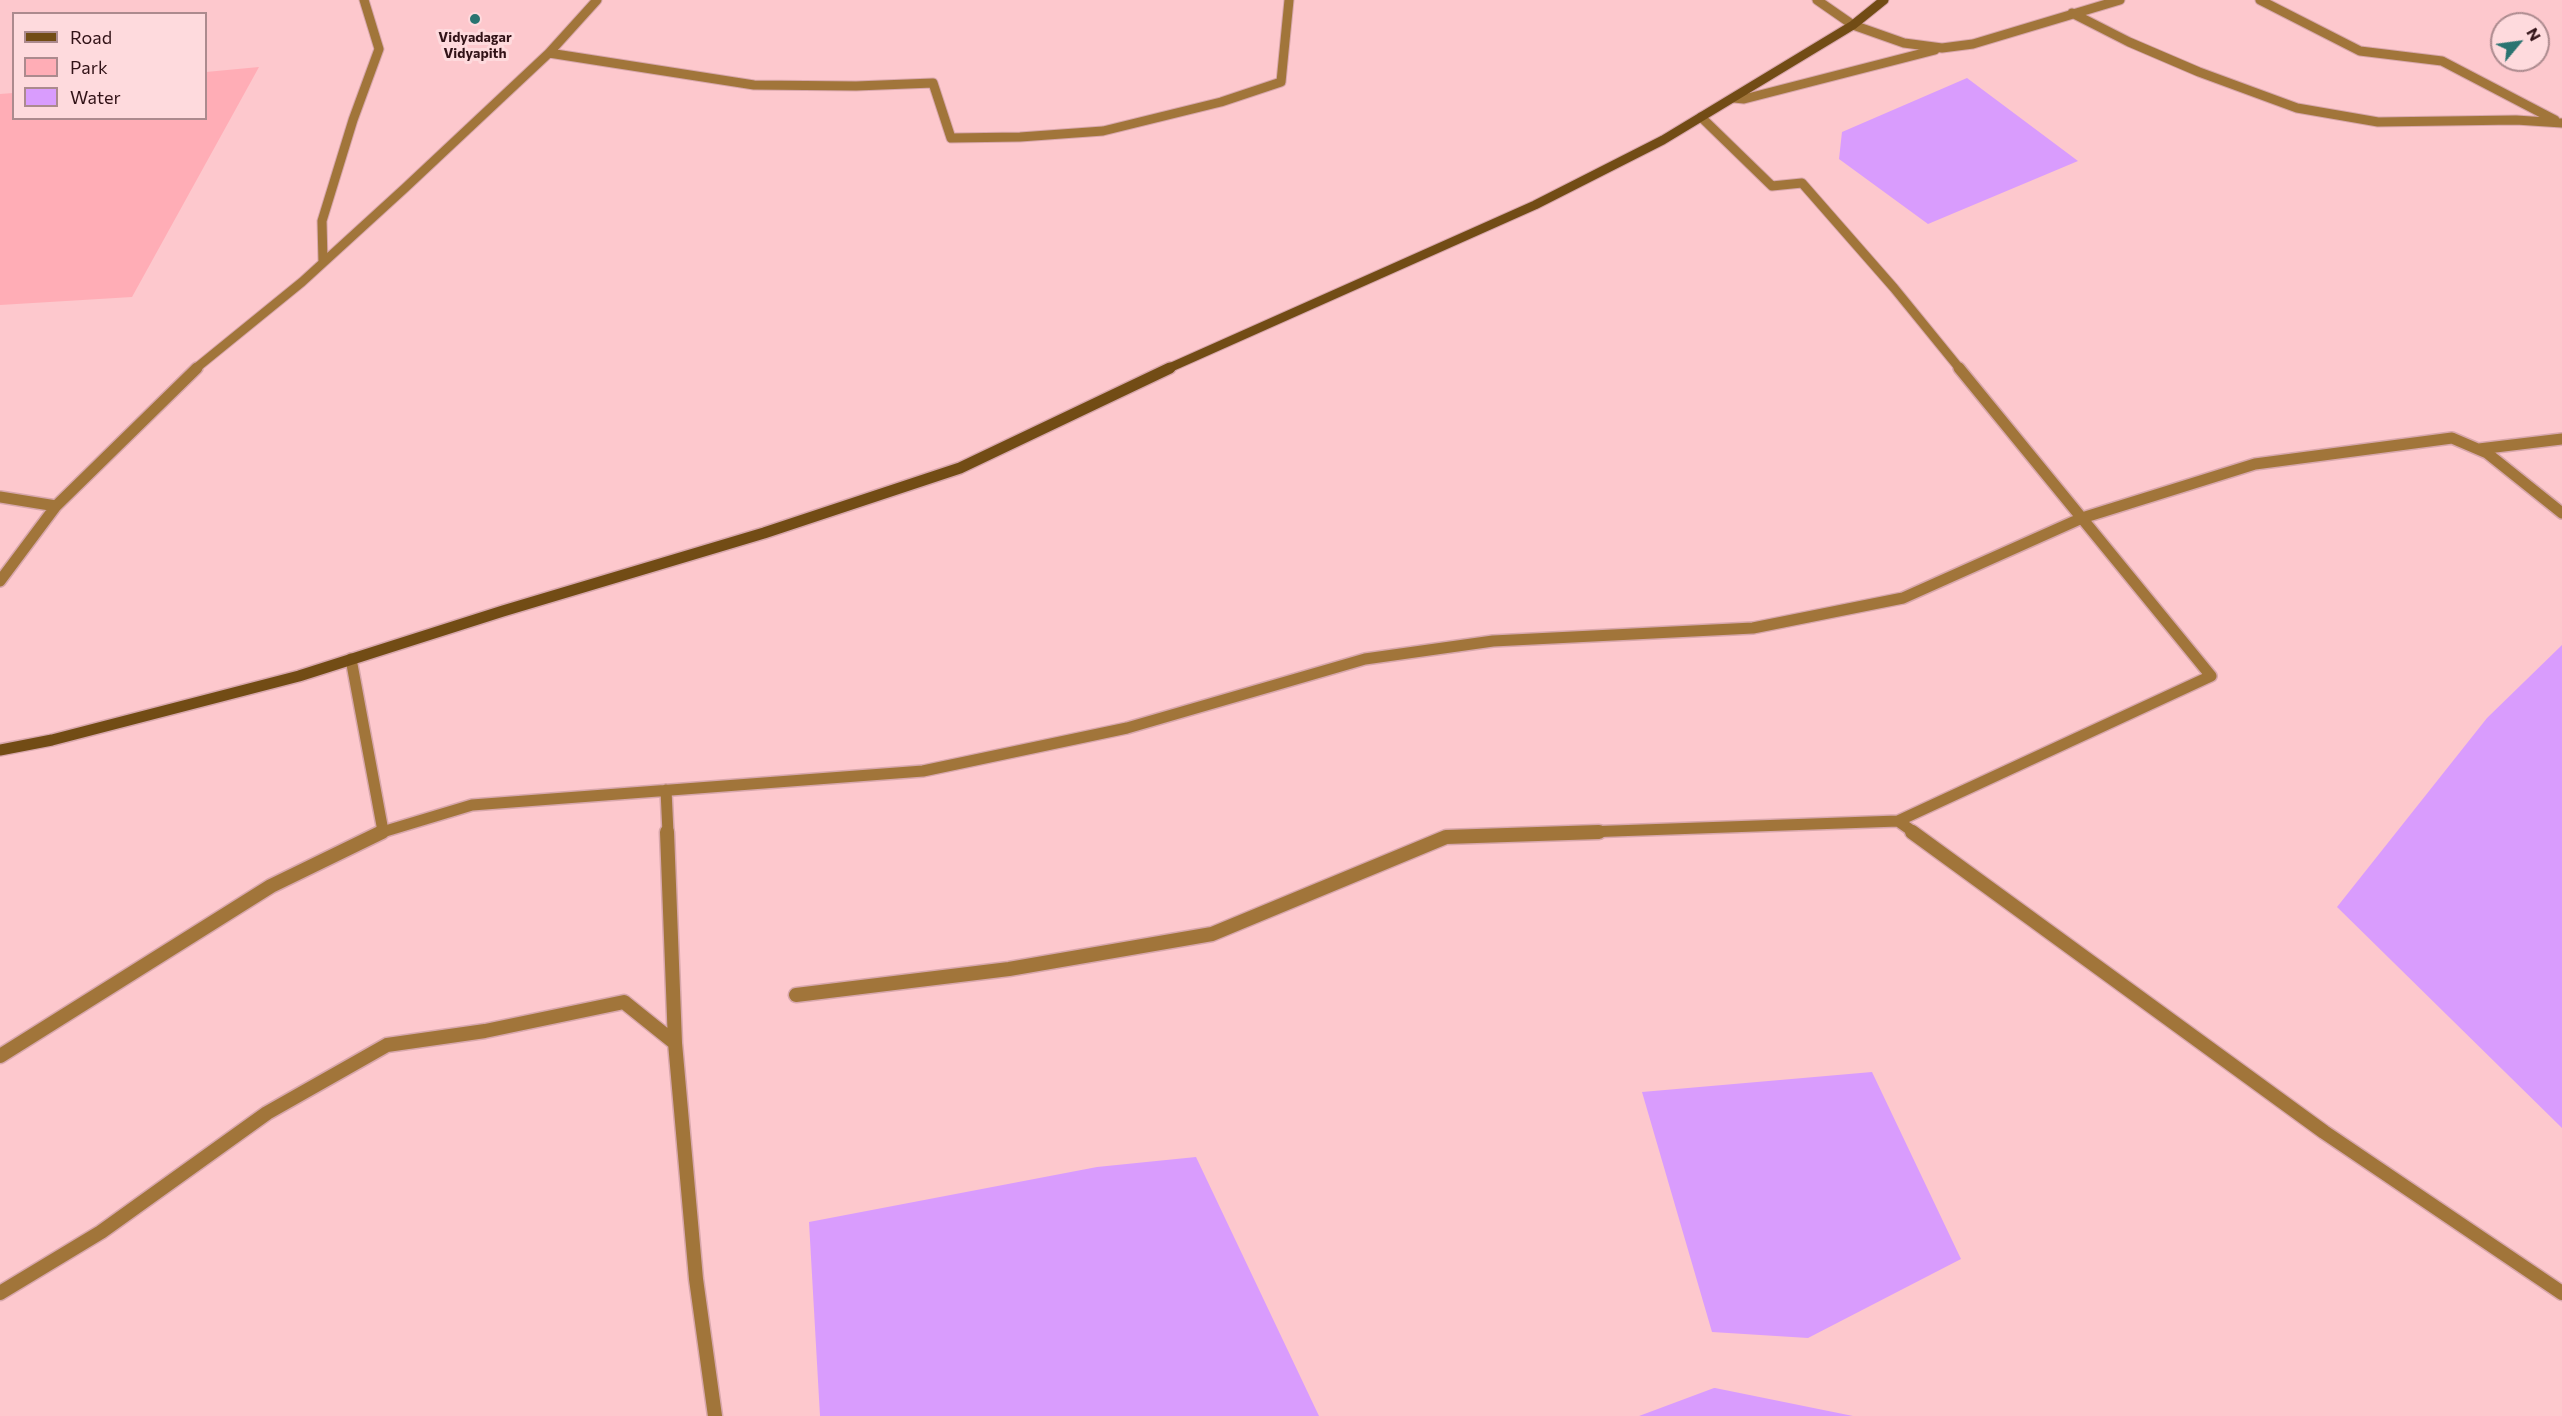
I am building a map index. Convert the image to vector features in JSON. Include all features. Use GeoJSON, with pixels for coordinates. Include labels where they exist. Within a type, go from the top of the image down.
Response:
{"type":"FeatureCollection","features":[{"type":"Feature","properties":{"kind":"street"},"geometry":{"type":"LineString","coordinates":[[323,262],[322,221],[353,120],[379,49],[364,0]]}},
{"type":"Feature","properties":{"kind":"street"},"geometry":{"type":"LineString","coordinates":[[0,581],[56,506],[193,371],[323,262],[549,53],[597,0]]}},
{"type":"Feature","properties":{"kind":"street"},"geometry":{"type":"LineString","coordinates":[[549,53],[754,85],[856,86],[933,83],[951,138],[1056,135],[1103,131],[1221,102],[1281,82],[1289,0]]}},
{"type":"Feature","properties":{"kind":"street"},"geometry":{"type":"LineString","coordinates":[[1817,0],[1853,25],[1904,43],[1942,48]]}},
{"type":"Feature","properties":{"kind":"street"},"geometry":{"type":"LineString","coordinates":[[0,750],[52,740],[299,676],[764,532],[960,468],[1186,360],[1535,205],[1663,140],[1853,25],[1884,0]]}},
{"type":"Feature","properties":{"kind":"street"},"geometry":{"type":"LineString","coordinates":[[1734,98],[1744,99],[1942,48],[1973,45],[2120,0]]}},
{"type":"Feature","properties":{"kind":"street"},"geometry":{"type":"LineString","coordinates":[[2260,0],[2361,51],[2442,61],[2561,123]]}},
{"type":"Feature","properties":{"kind":"street"},"geometry":{"type":"LineString","coordinates":[[2072,14],[2199,72],[2297,108],[2378,122],[2516,120],[2561,123]]}},
{"type":"Feature","properties":{"kind":"street"},"geometry":{"type":"LineString","coordinates":[[796,995],[1009,969],[1212,934],[1446,837],[1898,820],[2211,676],[1901,297],[1802,183],[1772,186],[1701,117]]}},
{"type":"Feature","properties":{"kind":"street"},"geometry":{"type":"LineString","coordinates":[[0,1056],[271,886],[383,831],[472,805],[923,771],[1126,728],[1365,659],[1493,641],[1753,628],[1903,598],[2082,518],[2255,464],[2452,438],[2487,453],[2562,513]]}},
{"type":"Feature","properties":{"kind":"street"},"geometry":{"type":"LineString","coordinates":[[2477,449],[2562,439]]}},
{"type":"Feature","properties":{"kind":"street"},"geometry":{"type":"LineString","coordinates":[[0,497],[56,506]]}},
{"type":"Feature","properties":{"kind":"street"},"geometry":{"type":"LineString","coordinates":[[351,659],[383,831]]}},
{"type":"Feature","properties":{"kind":"street"},"geometry":{"type":"LineString","coordinates":[[666,790],[675,1043],[696,1279],[715,1416]]}},
{"type":"Feature","properties":{"kind":"street"},"geometry":{"type":"LineString","coordinates":[[1898,820],[2324,1132],[2562,1293]]}},
{"type":"Feature","properties":{"kind":"street"},"geometry":{"type":"LineString","coordinates":[[0,1293],[101,1232],[267,1113],[387,1045],[485,1031],[624,1002],[675,1043]]}},
{"type":"Feature","properties":{"kind":"green space"},"geometry":{"type":"Polygon","coordinates":[[[259,67],[132,297],[0,305],[0,94],[12,93],[12,120],[207,120],[207,72],[259,67]]]}},
{"type":"Feature","properties":{"kind":"water"},"geometry":{"type":"Polygon","coordinates":[[[1967,78],[2078,161],[1928,224],[1839,159],[1842,132],[1967,78]]]}},
{"type":"Feature","properties":{"kind":"water"},"geometry":{"type":"Polygon","coordinates":[[[2562,645],[2562,1128],[2337,907],[2487,718],[2562,645]]]}},
{"type":"Feature","properties":{"kind":"water"},"geometry":{"type":"Polygon","coordinates":[[[1872,1072],[1961,1259],[1808,1338],[1712,1332],[1642,1092],[1872,1072]]]}},
{"type":"Feature","properties":{"kind":"water"},"geometry":{"type":"Polygon","coordinates":[[[1196,1157],[1319,1416],[820,1416],[809,1222],[1097,1167],[1196,1157]]]}},
{"type":"Feature","properties":{"kind":"water"},"geometry":{"type":"Polygon","coordinates":[[[1715,1388],[1853,1416],[1639,1416],[1715,1388]]]}},
{"type":"Feature","properties":{"kind":"place","name":"Vidyadagar Vidyapith"},"geometry":{"type":"Point","coordinates":[475,19]}}]}
